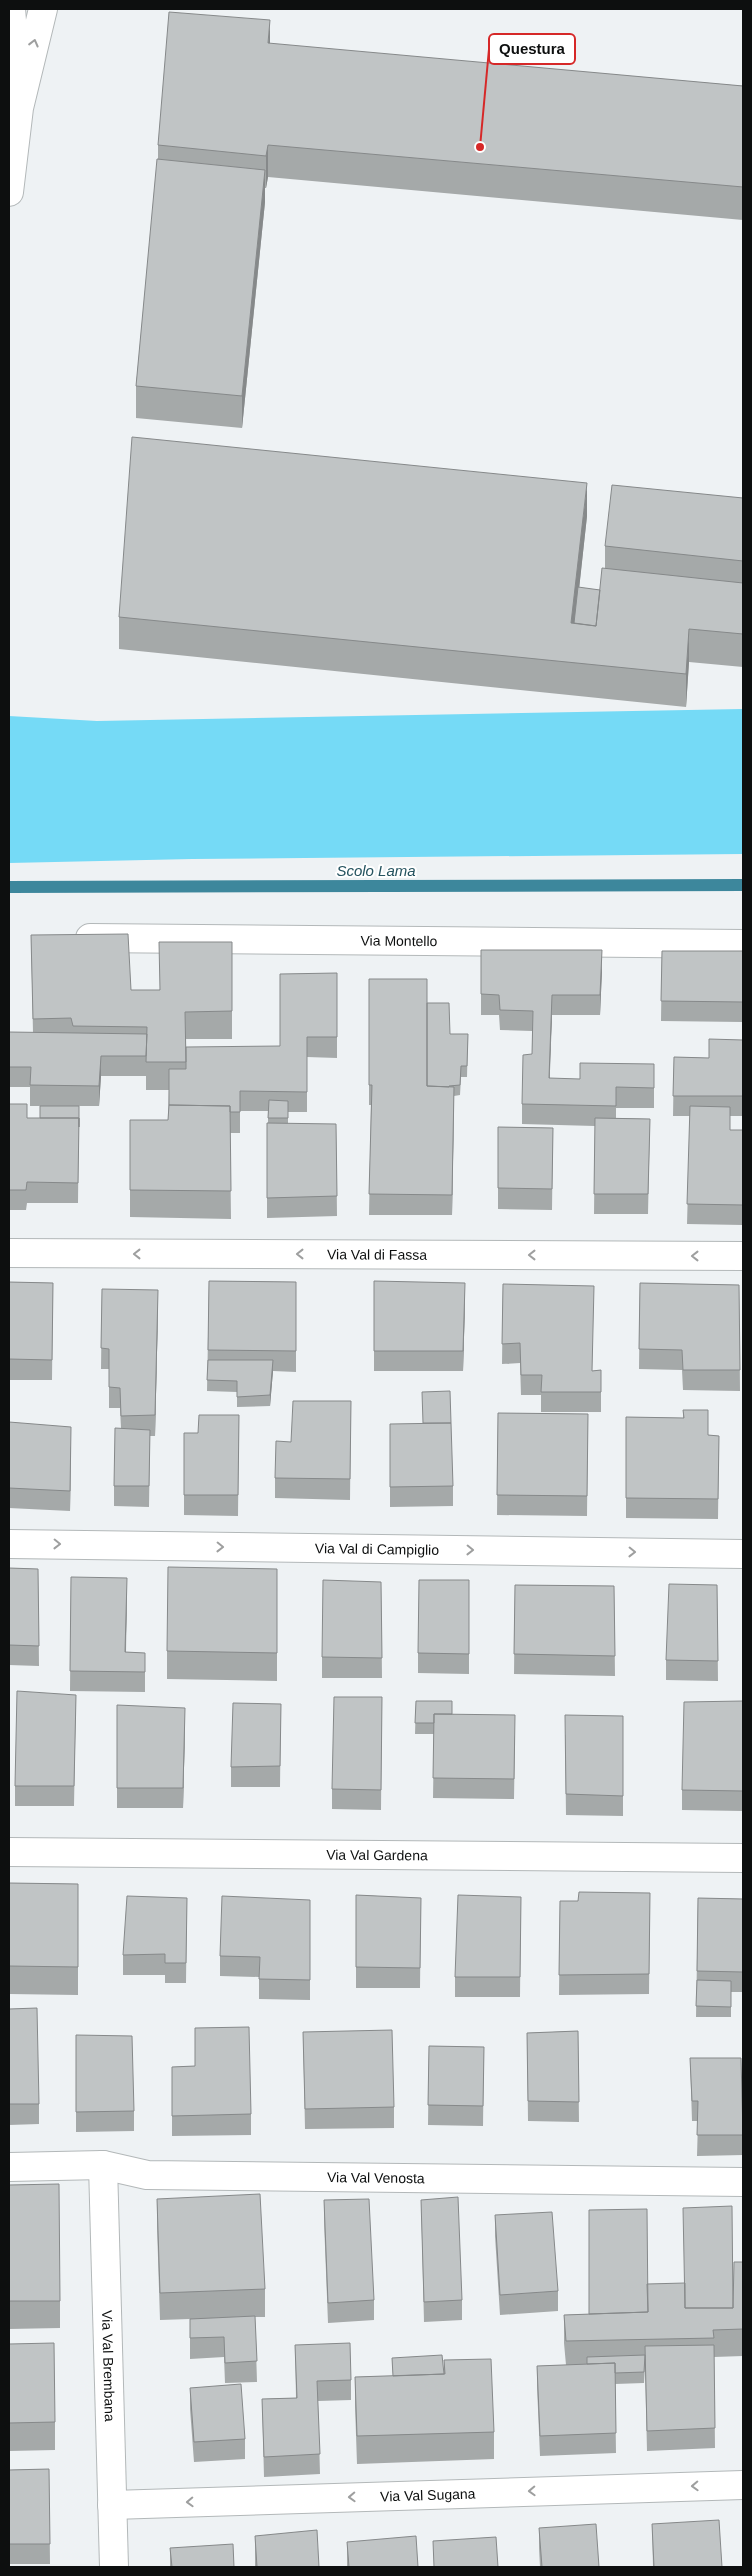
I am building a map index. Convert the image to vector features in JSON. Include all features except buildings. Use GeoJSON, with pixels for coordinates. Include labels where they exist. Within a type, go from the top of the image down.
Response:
{"type":"FeatureCollection","features":[{"type":"Feature","properties":{"kind":"street"},"geometry":{"type":"LineString","coordinates":[[11,9],[18,108]]}},
{"type":"Feature","properties":{"kind":"street"},"geometry":{"type":"LineString","coordinates":[[9,192],[18,108],[43,9]]}},
{"type":"Feature","properties":{"kind":"street","name":"Via Montello"},"geometry":{"type":"LineString","coordinates":[[63,938],[743,944]]}},
{"type":"Feature","properties":{"kind":"street","name":"Via Val di Fassa"},"geometry":{"type":"LineString","coordinates":[[9,1253],[743,1256]]}},
{"type":"Feature","properties":{"kind":"street","name":"Via Val di Campiglio"},"geometry":{"type":"LineString","coordinates":[[9,1544],[743,1554]]}},
{"type":"Feature","properties":{"kind":"street","name":"Via Val Gardena"},"geometry":{"type":"LineString","coordinates":[[9,1852],[743,1858]]}},
{"type":"Feature","properties":{"kind":"street","name":"Via Val Venosta"},"geometry":{"type":"LineString","coordinates":[[9,2166],[103,2165],[147,2175],[743,2182]]}},
{"type":"Feature","properties":{"kind":"street","name":"Via Val Brembana"},"geometry":{"type":"LineString","coordinates":[[103,2165],[114,2567]]}},
{"type":"Feature","properties":{"kind":"street","name":"Via Val Sugana"},"geometry":{"type":"LineString","coordinates":[[112,2505],[743,2484]]}},
{"type":"Feature","properties":{"kind":"shaded area"},"geometry":{"type":"Polygon","coordinates":[[[743,709],[743,854],[192,859],[9,863],[9,716],[97,721],[743,709]]]}},
{"type":"Feature","properties":{"kind":"waterway","name":"Scolo Lama"},"geometry":{"type":"LineString","coordinates":[[9,887],[743,885]]}},
{"type":"Feature","properties":{"kind":"place","name":"Questura"},"geometry":{"type":"Point","coordinates":[480,147]}}]}
